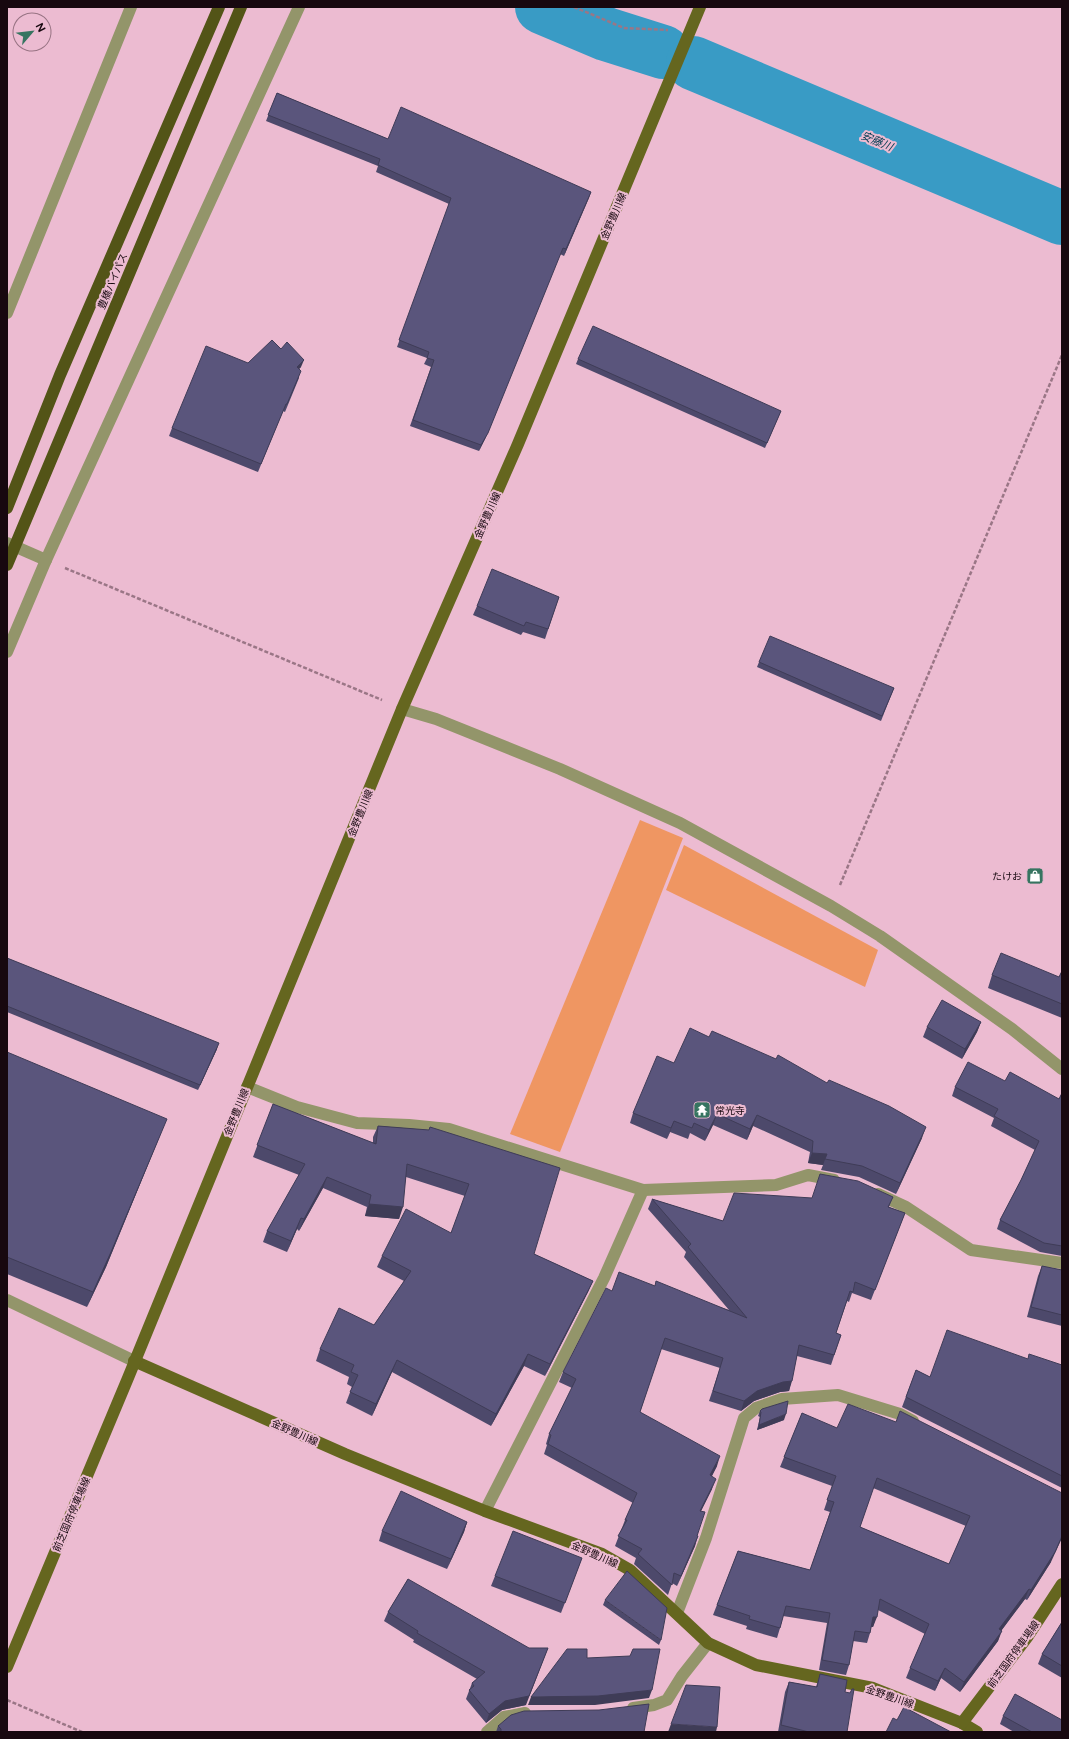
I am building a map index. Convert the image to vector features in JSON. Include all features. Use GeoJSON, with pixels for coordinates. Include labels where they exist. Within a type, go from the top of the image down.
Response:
{"type":"FeatureCollection","features":[{"type":"Feature","properties":{"kind":"highway","name":"豊橋バイパス"},"geometry":{"type":"LineString","coordinates":[[7,508],[60,375],[219,7]]}},
{"type":"Feature","properties":{"kind":"highway","name":"豊橋バイパス"},"geometry":{"type":"LineString","coordinates":[[7,565],[241,7]]}},
{"type":"Feature","properties":{"kind":"main road","name":"金野豊川線"},"geometry":{"type":"LineString","coordinates":[[700,7],[518,444],[402,709],[134,1361],[345,1454],[485,1511],[602,1554],[630,1570],[708,1643],[756,1665],[873,1688],[962,1723],[977,1732]]}},
{"type":"Feature","properties":{"kind":"main road","name":"前芝国府停車場線"},"geometry":{"type":"LineString","coordinates":[[7,1667],[134,1361]]}},
{"type":"Feature","properties":{"kind":"main road","name":"前芝国府停車場線"},"geometry":{"type":"LineString","coordinates":[[962,1723],[1028,1636],[1062,1584]]}},
{"type":"Feature","properties":{"kind":"street"},"geometry":{"type":"LineString","coordinates":[[7,313],[131,7]]}},
{"type":"Feature","properties":{"kind":"street"},"geometry":{"type":"LineString","coordinates":[[7,652],[46,560],[299,7]]}},
{"type":"Feature","properties":{"kind":"street"},"geometry":{"type":"LineString","coordinates":[[7,543],[46,560]]}},
{"type":"Feature","properties":{"kind":"street"},"geometry":{"type":"LineString","coordinates":[[402,709],[436,719],[560,769],[680,823],[831,906],[880,936],[1012,1029],[1062,1069]]}},
{"type":"Feature","properties":{"kind":"street"},"geometry":{"type":"LineString","coordinates":[[247,1087],[297,1107],[357,1123],[409,1125],[449,1129],[643,1190],[776,1185],[808,1175],[843,1181]]}},
{"type":"Feature","properties":{"kind":"street"},"geometry":{"type":"LineString","coordinates":[[864,1187],[906,1207],[971,1250],[1062,1263]]}},
{"type":"Feature","properties":{"kind":"street"},"geometry":{"type":"LineString","coordinates":[[485,1511],[604,1278],[643,1190]]}},
{"type":"Feature","properties":{"kind":"street"},"geometry":{"type":"LineString","coordinates":[[7,1300],[134,1361]]}},
{"type":"Feature","properties":{"kind":"street"},"geometry":{"type":"LineString","coordinates":[[677,1613],[706,1538],[744,1418],[756,1408],[782,1399],[838,1395],[900,1414],[921,1425]]}},
{"type":"Feature","properties":{"kind":"street"},"geometry":{"type":"LineString","coordinates":[[625,1708],[654,1705],[667,1700],[682,1676],[708,1643]]}},
{"type":"Feature","properties":{"kind":"street"},"geometry":{"type":"LineString","coordinates":[[487,1732],[504,1717],[520,1713],[535,1713]]}},
{"type":"Feature","properties":{"kind":"path"},"geometry":{"type":"LineString","coordinates":[[574,7],[624,28],[690,31]]}},
{"type":"Feature","properties":{"kind":"path"},"geometry":{"type":"LineString","coordinates":[[831,906],[1062,355]]}},
{"type":"Feature","properties":{"kind":"path"},"geometry":{"type":"LineString","coordinates":[[46,560],[402,709]]}},
{"type":"Feature","properties":{"kind":"path"},"geometry":{"type":"LineString","coordinates":[[7,1700],[82,1732]]}},
{"type":"Feature","properties":{"kind":"shaded area"},"geometry":{"type":"Polygon","coordinates":[[[640,820],[683,838],[560,1152],[510,1134],[640,820]]]}},
{"type":"Feature","properties":{"kind":"shaded area"},"geometry":{"type":"Polygon","coordinates":[[[684,845],[878,950],[865,987],[666,890],[684,845]]]}},
{"type":"Feature","properties":{"kind":"building"},"geometry":{"type":"Polygon","coordinates":[[[277,93],[388,139],[401,107],[591,192],[566,249],[563,248],[488,433],[481,445],[413,420],[434,360],[427,358],[429,352],[399,340],[451,198],[378,165],[380,159],[268,115],[277,93]]]}},
{"type":"Feature","properties":{"kind":"building"},"geometry":{"type":"Polygon","coordinates":[[[593,326],[781,411],[767,443],[578,359],[593,326]]]}},
{"type":"Feature","properties":{"kind":"building"},"geometry":{"type":"Polygon","coordinates":[[[272,340],[281,349],[287,342],[304,360],[297,367],[301,371],[261,464],[172,428],[206,346],[248,363],[272,340]]]}},
{"type":"Feature","properties":{"kind":"building"},"geometry":{"type":"Polygon","coordinates":[[[492,569],[559,597],[548,629],[526,622],[524,626],[477,606],[492,569]]]}},
{"type":"Feature","properties":{"kind":"building"},"geometry":{"type":"Polygon","coordinates":[[[770,636],[894,688],[882,716],[759,662],[770,636]]]}},
{"type":"Feature","properties":{"kind":"building"},"geometry":{"type":"Polygon","coordinates":[[[1001,953],[1059,977],[1062,971],[1062,1004],[992,975],[1001,953]]]}},
{"type":"Feature","properties":{"kind":"building"},"geometry":{"type":"Polygon","coordinates":[[[7,958],[219,1043],[200,1085],[7,1006],[7,958]]]}},
{"type":"Feature","properties":{"kind":"building"},"geometry":{"type":"Polygon","coordinates":[[[942,1000],[981,1022],[965,1049],[927,1027],[942,1000]]]}},
{"type":"Feature","properties":{"kind":"building"},"geometry":{"type":"Polygon","coordinates":[[[690,1028],[709,1037],[712,1031],[776,1059],[778,1055],[827,1083],[829,1080],[889,1106],[926,1127],[900,1183],[862,1166],[825,1159],[827,1154],[812,1153],[813,1141],[757,1115],[750,1129],[717,1114],[709,1130],[694,1123],[692,1128],[674,1121],[671,1128],[633,1113],[657,1056],[674,1063],[690,1028]]]}},
{"type":"Feature","properties":{"kind":"building"},"geometry":{"type":"Polygon","coordinates":[[[7,1052],[167,1119],[93,1292],[7,1257],[7,1052]]]}},
{"type":"Feature","properties":{"kind":"building"},"geometry":{"type":"Polygon","coordinates":[[[968,1062],[1005,1081],[1010,1072],[1059,1099],[1062,1093],[1062,1246],[1044,1243],[1000,1220],[1039,1141],[994,1116],[998,1109],[955,1087],[968,1062]]]}},
{"type":"Feature","properties":{"kind":"building"},"geometry":{"type":"Polygon","coordinates":[[[273,1104],[376,1144],[378,1126],[429,1130],[430,1127],[560,1168],[534,1254],[593,1281],[550,1364],[528,1354],[496,1414],[397,1360],[376,1404],[350,1392],[358,1375],[351,1372],[354,1365],[320,1349],[339,1308],[374,1325],[411,1271],[382,1256],[406,1209],[451,1233],[469,1184],[407,1164],[403,1207],[369,1204],[371,1195],[327,1177],[304,1219],[301,1218],[291,1241],[267,1231],[305,1164],[257,1145],[273,1104]]]}},
{"type":"Feature","properties":{"kind":"building"},"geometry":{"type":"Polygon","coordinates":[[[820,1174],[858,1181],[893,1197],[888,1207],[905,1213],[875,1290],[855,1282],[853,1292],[850,1291],[836,1333],[841,1335],[834,1355],[799,1345],[792,1381],[783,1382],[757,1391],[744,1401],[713,1391],[723,1358],[665,1338],[640,1412],[720,1456],[710,1475],[716,1479],[700,1511],[705,1512],[698,1536],[681,1576],[674,1573],[672,1585],[638,1554],[642,1549],[618,1536],[627,1520],[625,1520],[637,1493],[548,1444],[551,1435],[549,1434],[576,1379],[563,1372],[606,1288],[612,1291],[619,1272],[655,1286],[656,1281],[747,1318],[688,1247],[691,1244],[652,1199],[723,1221],[734,1193],[812,1198],[820,1174]]]}},
{"type":"Feature","properties":{"kind":"building"},"geometry":{"type":"Polygon","coordinates":[[[1042,1266],[1062,1270],[1062,1315],[1031,1307],[1042,1266]]]}},
{"type":"Feature","properties":{"kind":"building"},"geometry":{"type":"Polygon","coordinates":[[[947,1330],[1028,1359],[1029,1354],[1062,1365],[1062,1476],[906,1397],[916,1370],[930,1377],[947,1330]]]}},
{"type":"Feature","properties":{"kind":"building"},"geometry":{"type":"Polygon","coordinates":[[[788,1401],[786,1414],[759,1425],[760,1411],[762,1409],[788,1401]]]}},
{"type":"Feature","properties":{"kind":"building"},"geometry":{"type":"Polygon","coordinates":[[[848,1404],[896,1422],[900,1411],[1062,1493],[1062,1536],[1055,1552],[1031,1590],[1029,1589],[999,1629],[1002,1631],[964,1682],[945,1668],[938,1681],[910,1668],[929,1624],[880,1599],[877,1617],[873,1617],[870,1633],[855,1631],[849,1665],[822,1660],[830,1613],[786,1606],[780,1628],[749,1619],[750,1616],[717,1605],[738,1551],[810,1570],[834,1502],[827,1500],[836,1476],[784,1457],[802,1413],[837,1428],[848,1404]],[[877,1478],[860,1527],[949,1564],[970,1516],[877,1478]]]}},
{"type":"Feature","properties":{"kind":"building"},"geometry":{"type":"Polygon","coordinates":[[[401,1491],[467,1522],[451,1559],[382,1531],[401,1491]]]}},
{"type":"Feature","properties":{"kind":"building"},"geometry":{"type":"Polygon","coordinates":[[[513,1531],[582,1558],[565,1603],[495,1576],[513,1531]]]}},
{"type":"Feature","properties":{"kind":"building"},"geometry":{"type":"Polygon","coordinates":[[[627,1571],[667,1608],[661,1640],[605,1600],[627,1571]]]}},
{"type":"Feature","properties":{"kind":"building"},"geometry":{"type":"Polygon","coordinates":[[[408,1579],[529,1648],[548,1648],[529,1696],[505,1701],[489,1714],[469,1690],[474,1686],[472,1683],[485,1672],[417,1633],[418,1631],[388,1612],[408,1579]]]}},
{"type":"Feature","properties":{"kind":"building"},"geometry":{"type":"Polygon","coordinates":[[[1062,1622],[1062,1666],[1042,1654],[1062,1622]]]}},
{"type":"Feature","properties":{"kind":"building"},"geometry":{"type":"Polygon","coordinates":[[[567,1649],[587,1649],[587,1658],[630,1656],[633,1649],[660,1649],[652,1690],[598,1696],[531,1697],[567,1649]]]}},
{"type":"Feature","properties":{"kind":"building"},"geometry":{"type":"Polygon","coordinates":[[[820,1674],[847,1680],[845,1692],[850,1693],[852,1689],[854,1689],[847,1732],[809,1732],[781,1725],[789,1682],[817,1687],[820,1674]]]}},
{"type":"Feature","properties":{"kind":"building"},"geometry":{"type":"Polygon","coordinates":[[[686,1685],[720,1687],[717,1727],[671,1724],[686,1685]]]}},
{"type":"Feature","properties":{"kind":"building"},"geometry":{"type":"Polygon","coordinates":[[[1015,1694],[1062,1720],[1062,1732],[1032,1732],[1003,1716],[1015,1694]]]}},
{"type":"Feature","properties":{"kind":"building"},"geometry":{"type":"Polygon","coordinates":[[[649,1704],[644,1732],[501,1732],[501,1729],[498,1726],[511,1715],[524,1711],[599,1710],[649,1704]]]}},
{"type":"Feature","properties":{"kind":"building"},"geometry":{"type":"Polygon","coordinates":[[[904,1707],[951,1732],[886,1732],[893,1718],[897,1720],[904,1707]]]}},
{"type":"Feature","properties":{"kind":"waterway","name":"安藤川"},"geometry":{"type":"LineString","coordinates":[[542,7],[606,34],[663,52]]}},
{"type":"Feature","properties":{"kind":"waterway","name":"安藤川"},"geometry":{"type":"LineString","coordinates":[[693,63],[1062,218]]}},
{"type":"Feature","properties":{"kind":"place","name":"たけお"},"geometry":{"type":"Point","coordinates":[1035,876]}},
{"type":"Feature","properties":{"kind":"place","name":"常光寺"},"geometry":{"type":"Point","coordinates":[702,1110]}}]}
